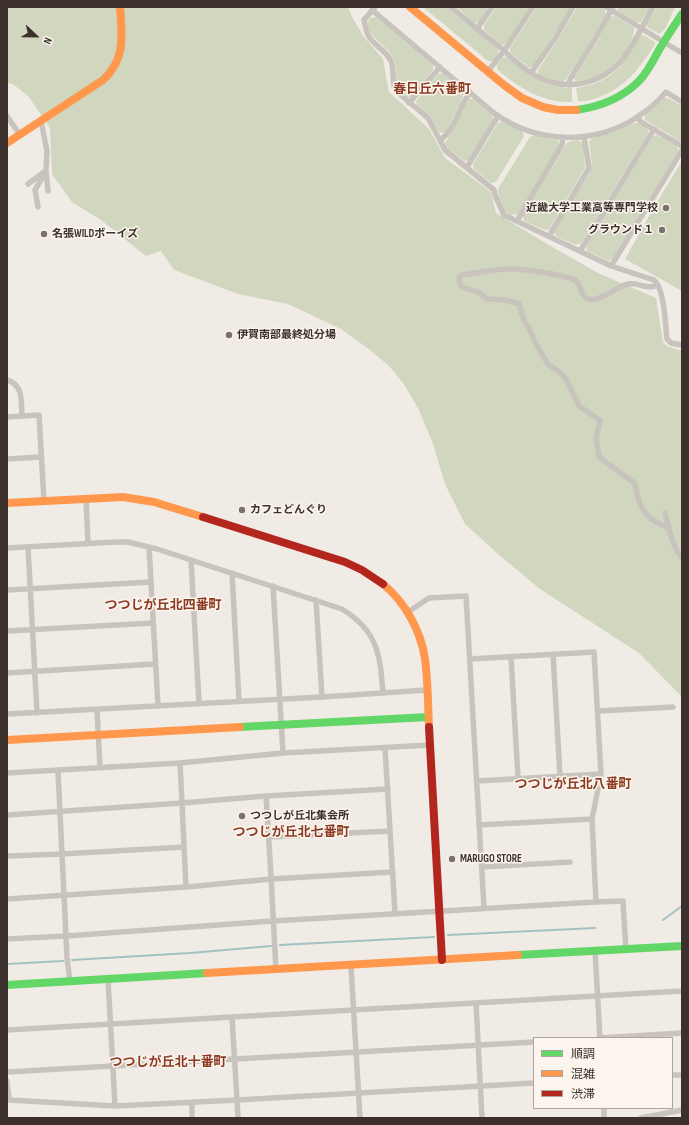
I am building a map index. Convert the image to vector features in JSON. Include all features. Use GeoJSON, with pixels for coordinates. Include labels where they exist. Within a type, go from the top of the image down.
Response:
{"type":"FeatureCollection","features":[{"type":"Feature","properties":{"kind":"street"},"geometry":{"type":"LineString","coordinates":[[7,143],[103,80],[115,68],[120,58],[122,46],[120,7]]}},
{"type":"Feature","properties":{"kind":"street"},"geometry":{"type":"LineString","coordinates":[[410,7],[503,84],[528,101],[538,105],[562,110],[590,108],[612,101],[633,86],[644,75],[682,14]]}},
{"type":"Feature","properties":{"kind":"street"},"geometry":{"type":"LineString","coordinates":[[451,7],[531,74],[548,82],[561,85],[584,84],[593,81],[611,71],[625,56],[653,7]]}},
{"type":"Feature","properties":{"kind":"street"},"geometry":{"type":"LineString","coordinates":[[477,29],[492,7]]}},
{"type":"Feature","properties":{"kind":"street"},"geometry":{"type":"LineString","coordinates":[[488,71],[504,51],[533,7]]}},
{"type":"Feature","properties":{"kind":"street"},"geometry":{"type":"LineString","coordinates":[[531,74],[556,37],[573,7]]}},
{"type":"Feature","properties":{"kind":"street"},"geometry":{"type":"LineString","coordinates":[[569,85],[570,79],[594,41],[610,8],[682,53]]}},
{"type":"Feature","properties":{"kind":"street"},"geometry":{"type":"LineString","coordinates":[[682,102],[666,92],[650,108],[637,117],[613,129],[584,137],[563,137],[528,131],[498,116],[374,9],[364,20],[368,35],[389,57],[393,69],[393,82],[398,94],[428,118],[445,150],[494,190],[504,215],[611,266],[654,280],[661,290],[667,339],[671,343],[682,345]]}},
{"type":"Feature","properties":{"kind":"street"},"geometry":{"type":"LineString","coordinates":[[409,103],[440,67]]}},
{"type":"Feature","properties":{"kind":"street"},"geometry":{"type":"LineString","coordinates":[[440,140],[446,135],[456,119],[470,92]]}},
{"type":"Feature","properties":{"kind":"street"},"geometry":{"type":"LineString","coordinates":[[7,116],[20,135]]}},
{"type":"Feature","properties":{"kind":"street"},"geometry":{"type":"LineString","coordinates":[[467,167],[498,116]]}},
{"type":"Feature","properties":{"kind":"street"},"geometry":{"type":"LineString","coordinates":[[637,117],[641,122],[682,146]]}},
{"type":"Feature","properties":{"kind":"street"},"geometry":{"type":"LineString","coordinates":[[41,121],[47,151],[46,171],[48,191]]}},
{"type":"Feature","properties":{"kind":"street"},"geometry":{"type":"LineString","coordinates":[[580,251],[654,129]]}},
{"type":"Feature","properties":{"kind":"street"},"geometry":{"type":"LineString","coordinates":[[517,221],[562,145],[563,137]]}},
{"type":"Feature","properties":{"kind":"street"},"geometry":{"type":"LineString","coordinates":[[549,236],[589,168],[584,137]]}},
{"type":"Feature","properties":{"kind":"street"},"geometry":{"type":"LineString","coordinates":[[611,266],[682,150]]}},
{"type":"Feature","properties":{"kind":"street"},"geometry":{"type":"LineString","coordinates":[[28,184],[46,171]]}},
{"type":"Feature","properties":{"kind":"street"},"geometry":{"type":"LineString","coordinates":[[38,206],[35,190],[46,171]]}},
{"type":"Feature","properties":{"kind":"street"},"geometry":{"type":"LineString","coordinates":[[658,285],[651,288],[627,284],[593,300],[588,299],[583,295],[580,285],[574,280],[529,271],[510,269],[462,275],[458,281],[462,287],[478,292],[487,299],[506,300],[519,304],[524,321],[530,328],[536,344],[548,364],[566,379],[579,406],[600,420],[596,441],[601,458],[633,482],[647,516],[654,522],[669,528]]}},
{"type":"Feature","properties":{"kind":"street"},"geometry":{"type":"LineString","coordinates":[[7,380],[20,389],[22,416]]}},
{"type":"Feature","properties":{"kind":"street"},"geometry":{"type":"LineString","coordinates":[[7,417],[39,415],[44,501]]}},
{"type":"Feature","properties":{"kind":"street"},"geometry":{"type":"LineString","coordinates":[[7,459],[41,456]]}},
{"type":"Feature","properties":{"kind":"street"},"geometry":{"type":"LineString","coordinates":[[7,503],[123,497],[154,502],[345,562],[364,570],[385,585],[408,612],[418,631],[423,649],[427,690],[442,960]]}},
{"type":"Feature","properties":{"kind":"street"},"geometry":{"type":"LineString","coordinates":[[86,498],[88,543]]}},
{"type":"Feature","properties":{"kind":"street"},"geometry":{"type":"LineString","coordinates":[[665,513],[678,552],[682,558]]}},
{"type":"Feature","properties":{"kind":"street"},"geometry":{"type":"LineString","coordinates":[[7,548],[128,542],[191,560],[342,609],[360,622],[369,634],[378,651],[383,693]]}},
{"type":"Feature","properties":{"kind":"street"},"geometry":{"type":"LineString","coordinates":[[28,547],[36,672],[37,713]]}},
{"type":"Feature","properties":{"kind":"street"},"geometry":{"type":"LineString","coordinates":[[149,547],[158,706]]}},
{"type":"Feature","properties":{"kind":"street"},"geometry":{"type":"LineString","coordinates":[[191,560],[199,703]]}},
{"type":"Feature","properties":{"kind":"street"},"geometry":{"type":"LineString","coordinates":[[232,573],[239,701]]}},
{"type":"Feature","properties":{"kind":"street"},"geometry":{"type":"LineString","coordinates":[[7,590],[151,582]]}},
{"type":"Feature","properties":{"kind":"street"},"geometry":{"type":"LineString","coordinates":[[273,586],[283,753]]}},
{"type":"Feature","properties":{"kind":"street"},"geometry":{"type":"LineString","coordinates":[[408,612],[429,598],[466,596],[484,908]]}},
{"type":"Feature","properties":{"kind":"street"},"geometry":{"type":"LineString","coordinates":[[316,600],[322,697]]}},
{"type":"Feature","properties":{"kind":"street"},"geometry":{"type":"LineString","coordinates":[[7,631],[153,623]]}},
{"type":"Feature","properties":{"kind":"street"},"geometry":{"type":"LineString","coordinates":[[470,659],[594,652],[601,774],[592,819],[596,902]]}},
{"type":"Feature","properties":{"kind":"street"},"geometry":{"type":"LineString","coordinates":[[553,654],[560,776]]}},
{"type":"Feature","properties":{"kind":"street"},"geometry":{"type":"LineString","coordinates":[[512,657],[518,778]]}},
{"type":"Feature","properties":{"kind":"street"},"geometry":{"type":"LineString","coordinates":[[7,673],[155,664]]}},
{"type":"Feature","properties":{"kind":"street"},"geometry":{"type":"LineString","coordinates":[[7,714],[427,690]]}},
{"type":"Feature","properties":{"kind":"street"},"geometry":{"type":"LineString","coordinates":[[598,711],[673,707]]}},
{"type":"Feature","properties":{"kind":"street"},"geometry":{"type":"LineString","coordinates":[[97,710],[100,767]]}},
{"type":"Feature","properties":{"kind":"street"},"geometry":{"type":"LineString","coordinates":[[7,740],[428,717]]}},
{"type":"Feature","properties":{"kind":"street"},"geometry":{"type":"LineString","coordinates":[[7,773],[58,771],[283,753],[430,745]]}},
{"type":"Feature","properties":{"kind":"street"},"geometry":{"type":"LineString","coordinates":[[385,748],[395,913]]}},
{"type":"Feature","properties":{"kind":"street"},"geometry":{"type":"LineString","coordinates":[[180,762],[186,887]]}},
{"type":"Feature","properties":{"kind":"street"},"geometry":{"type":"LineString","coordinates":[[58,771],[66,936],[70,982]]}},
{"type":"Feature","properties":{"kind":"street"},"geometry":{"type":"LineString","coordinates":[[477,781],[601,774]]}},
{"type":"Feature","properties":{"kind":"street"},"geometry":{"type":"LineString","coordinates":[[7,815],[266,796],[388,789]]}},
{"type":"Feature","properties":{"kind":"street"},"geometry":{"type":"LineString","coordinates":[[266,796],[276,970]]}},
{"type":"Feature","properties":{"kind":"street"},"geometry":{"type":"LineString","coordinates":[[479,826],[592,819]]}},
{"type":"Feature","properties":{"kind":"street"},"geometry":{"type":"LineString","coordinates":[[269,837],[390,831]]}},
{"type":"Feature","properties":{"kind":"street"},"geometry":{"type":"LineString","coordinates":[[7,856],[184,846]]}},
{"type":"Feature","properties":{"kind":"street"},"geometry":{"type":"LineString","coordinates":[[482,867],[570,862]]}},
{"type":"Feature","properties":{"kind":"street"},"geometry":{"type":"LineString","coordinates":[[7,899],[186,887],[271,879],[393,872]]}},
{"type":"Feature","properties":{"kind":"street"},"geometry":{"type":"LineString","coordinates":[[7,939],[395,913],[624,901],[626,950]]}},
{"type":"Feature","properties":{"kind":"street"},"geometry":{"type":"LineString","coordinates":[[7,985],[682,946]]}},
{"type":"Feature","properties":{"kind":"street"},"geometry":{"type":"LineString","coordinates":[[595,951],[599,1037]]}},
{"type":"Feature","properties":{"kind":"street"},"geometry":{"type":"LineString","coordinates":[[351,966],[360,1118]]}},
{"type":"Feature","properties":{"kind":"street"},"geometry":{"type":"LineString","coordinates":[[108,979],[115,1106]]}},
{"type":"Feature","properties":{"kind":"street"},"geometry":{"type":"LineString","coordinates":[[7,1030],[682,991]]}},
{"type":"Feature","properties":{"kind":"street"},"geometry":{"type":"LineString","coordinates":[[476,1003],[482,1118]]}},
{"type":"Feature","properties":{"kind":"street"},"geometry":{"type":"LineString","coordinates":[[232,1017],[238,1118]]}},
{"type":"Feature","properties":{"kind":"street"},"geometry":{"type":"LineString","coordinates":[[616,1037],[682,1033]]}},
{"type":"Feature","properties":{"kind":"street"},"geometry":{"type":"LineString","coordinates":[[7,1072],[533,1042]]}},
{"type":"Feature","properties":{"kind":"street"},"geometry":{"type":"LineString","coordinates":[[7,1081],[9,1100],[115,1106],[192,1103],[533,1083]]}},
{"type":"Feature","properties":{"kind":"street"},"geometry":{"type":"LineString","coordinates":[[192,1103],[192,1118]]}},
{"type":"Feature","properties":{"kind":"street"},"geometry":{"type":"LineString","coordinates":[[641,1118],[682,1110]]}},
{"type":"Feature","properties":{"kind":"green space"},"geometry":{"type":"Polygon","coordinates":[[[7,7],[348,7],[353,19],[364,37],[383,59],[389,92],[429,129],[445,158],[491,192],[496,213],[598,273],[656,298],[663,342],[667,346],[682,351],[682,697],[639,653],[540,589],[465,524],[445,484],[433,444],[419,410],[404,384],[389,366],[370,350],[341,329],[288,304],[238,294],[174,270],[161,251],[146,256],[101,220],[72,202],[52,174],[50,128],[29,97],[13,84],[7,83],[7,7]]]}},
{"type":"Feature","properties":{"kind":"green space"},"geometry":{"type":"Polygon","coordinates":[[[423,7],[447,7],[498,49],[498,54],[493,61],[488,61],[423,7]]]}},
{"type":"Feature","properties":{"kind":"green space"},"geometry":{"type":"Polygon","coordinates":[[[457,7],[488,7],[479,22],[474,23],[457,7]]]}},
{"type":"Feature","properties":{"kind":"green space"},"geometry":{"type":"Polygon","coordinates":[[[496,7],[530,7],[506,44],[501,45],[484,30],[484,25],[496,7]]]}},
{"type":"Feature","properties":{"kind":"green space"},"geometry":{"type":"Polygon","coordinates":[[[537,7],[570,7],[533,67],[528,67],[510,52],[510,48],[537,7]]]}},
{"type":"Feature","properties":{"kind":"green space"},"geometry":{"type":"Polygon","coordinates":[[[577,7],[600,7],[604,9],[606,14],[584,53],[565,80],[561,82],[549,80],[538,75],[538,70],[577,7]]]}},
{"type":"Feature","properties":{"kind":"green space"},"geometry":{"type":"Polygon","coordinates":[[[617,7],[650,7],[641,22],[637,23],[618,11],[617,7]]]}},
{"type":"Feature","properties":{"kind":"green space"},"geometry":{"type":"Polygon","coordinates":[[[657,7],[675,7],[667,26],[659,34],[647,27],[646,24],[657,7]]]}},
{"type":"Feature","properties":{"kind":"green space"},"geometry":{"type":"Polygon","coordinates":[[[615,16],[634,28],[631,41],[627,48],[617,61],[605,72],[594,78],[576,82],[574,78],[596,44],[610,17],[615,16]]]}},
{"type":"Feature","properties":{"kind":"green space"},"geometry":{"type":"Polygon","coordinates":[[[376,17],[433,65],[433,70],[411,97],[407,97],[398,86],[394,59],[368,28],[370,18],[376,17]]]}},
{"type":"Feature","properties":{"kind":"green space"},"geometry":{"type":"Polygon","coordinates":[[[640,35],[643,35],[655,42],[655,44],[637,70],[623,84],[606,94],[589,100],[578,101],[576,88],[599,82],[616,71],[640,35]]]}},
{"type":"Feature","properties":{"kind":"green space"},"geometry":{"type":"Polygon","coordinates":[[[507,57],[522,70],[544,83],[572,88],[572,102],[551,100],[522,88],[497,69],[497,65],[502,58],[507,57]]]}},
{"type":"Feature","properties":{"kind":"green space"},"geometry":{"type":"Polygon","coordinates":[[[443,73],[464,91],[459,105],[445,133],[439,132],[430,116],[417,105],[416,101],[438,74],[443,73]]]}},
{"type":"Feature","properties":{"kind":"green space"},"geometry":{"type":"Polygon","coordinates":[[[663,98],[668,98],[682,106],[682,141],[645,120],[645,115],[663,98]]]}},
{"type":"Feature","properties":{"kind":"green space"},"geometry":{"type":"Polygon","coordinates":[[[469,99],[473,99],[492,115],[493,119],[469,160],[464,161],[447,148],[445,143],[469,99]]]}},
{"type":"Feature","properties":{"kind":"green space"},"geometry":{"type":"Polygon","coordinates":[[[502,122],[522,131],[524,136],[496,182],[491,183],[474,169],[473,164],[498,123],[502,122]]]}},
{"type":"Feature","properties":{"kind":"green space"},"geometry":{"type":"Polygon","coordinates":[[[634,123],[638,123],[647,128],[648,133],[581,243],[576,245],[556,236],[554,231],[590,173],[592,165],[589,142],[591,139],[615,132],[634,123]]]}},
{"type":"Feature","properties":{"kind":"green space"},"geometry":{"type":"Polygon","coordinates":[[[535,135],[558,140],[560,145],[518,214],[511,215],[508,214],[503,208],[498,189],[530,137],[535,135]]]}},
{"type":"Feature","properties":{"kind":"green space"},"geometry":{"type":"Polygon","coordinates":[[[657,135],[677,146],[678,151],[612,259],[608,261],[587,251],[586,246],[653,136],[657,135]]]}},
{"type":"Feature","properties":{"kind":"green space"},"geometry":{"type":"Polygon","coordinates":[[[578,140],[583,143],[585,168],[549,229],[545,230],[524,221],[523,216],[567,143],[578,140]]]}},
{"type":"Feature","properties":{"kind":"green space","name":"グラウンド１"},"geometry":{"type":"Polygon","coordinates":[[[682,161],[682,291],[625,259],[682,161]]]}},
{"type":"Feature","properties":{"kind":"waterway"},"geometry":{"type":"LineString","coordinates":[[663,920],[682,906]]}},
{"type":"Feature","properties":{"kind":"waterway"},"geometry":{"type":"LineString","coordinates":[[448,935],[595,928]]}},
{"type":"Feature","properties":{"kind":"waterway"},"geometry":{"type":"LineString","coordinates":[[280,945],[434,937]]}},
{"type":"Feature","properties":{"kind":"waterway"},"geometry":{"type":"LineString","coordinates":[[72,960],[190,953],[271,946]]}},
{"type":"Feature","properties":{"kind":"waterway"},"geometry":{"type":"LineString","coordinates":[[7,964],[63,961]]}},
{"type":"Feature","properties":{"kind":"traffic: fast"},"geometry":{"type":"LineString","coordinates":[[576,110],[593,107],[610,101],[618,97],[639,81],[647,71],[664,41],[682,14]]}},
{"type":"Feature","properties":{"kind":"traffic: fast"},"geometry":{"type":"LineString","coordinates":[[240,727],[428,717]]}},
{"type":"Feature","properties":{"kind":"traffic: fast"},"geometry":{"type":"LineString","coordinates":[[518,955],[682,946]]}},
{"type":"Feature","properties":{"kind":"traffic: fast"},"geometry":{"type":"LineString","coordinates":[[7,985],[207,973]]}},
{"type":"Feature","properties":{"kind":"traffic: slow"},"geometry":{"type":"LineString","coordinates":[[7,143],[103,80],[110,72],[116,64],[121,46],[122,37],[120,7]]}},
{"type":"Feature","properties":{"kind":"traffic: slow"},"geometry":{"type":"LineString","coordinates":[[410,7],[504,85],[522,98],[543,107],[558,110],[576,110]]}},
{"type":"Feature","properties":{"kind":"traffic: slow"},"geometry":{"type":"LineString","coordinates":[[7,503],[123,497],[154,502],[203,517]]}},
{"type":"Feature","properties":{"kind":"traffic: slow"},"geometry":{"type":"LineString","coordinates":[[383,584],[405,608],[420,638],[426,667],[429,727]]}},
{"type":"Feature","properties":{"kind":"traffic: slow"},"geometry":{"type":"LineString","coordinates":[[7,740],[240,727]]}},
{"type":"Feature","properties":{"kind":"traffic: slow"},"geometry":{"type":"LineString","coordinates":[[207,973],[518,955]]}},
{"type":"Feature","properties":{"kind":"traffic: jam"},"geometry":{"type":"LineString","coordinates":[[203,517],[345,562],[362,570],[383,584]]}},
{"type":"Feature","properties":{"kind":"traffic: jam"},"geometry":{"type":"LineString","coordinates":[[429,727],[442,960]]}},
{"type":"Feature","properties":{"kind":"place","name":"近畿大学工業高等専門学校"},"geometry":{"type":"Point","coordinates":[666,208]}},
{"type":"Feature","properties":{"kind":"place","name":"グラウンド１"},"geometry":{"type":"Point","coordinates":[662,230]}},
{"type":"Feature","properties":{"kind":"place","name":"名張WILDボーイズ"},"geometry":{"type":"Point","coordinates":[44,234]}},
{"type":"Feature","properties":{"kind":"place","name":"伊賀南部最終処分場"},"geometry":{"type":"Point","coordinates":[229,335]}},
{"type":"Feature","properties":{"kind":"place","name":"カフェどんぐり"},"geometry":{"type":"Point","coordinates":[242,510]}},
{"type":"Feature","properties":{"kind":"place","name":"つつしが丘北集会所"},"geometry":{"type":"Point","coordinates":[242,816]}},
{"type":"Feature","properties":{"kind":"place","name":"MARUGO STORE"},"geometry":{"type":"Point","coordinates":[452,859]}},
{"type":"Feature","properties":{"kind":"district","name":"春日丘六番町"},"geometry":{"type":"Point","coordinates":[432,90]}},
{"type":"Feature","properties":{"kind":"district","name":"つつじが丘北四番町"},"geometry":{"type":"Point","coordinates":[163,606]}},
{"type":"Feature","properties":{"kind":"district","name":"つつじが丘北八番町"},"geometry":{"type":"Point","coordinates":[573,785]}},
{"type":"Feature","properties":{"kind":"district","name":"つつじが丘北七番町"},"geometry":{"type":"Point","coordinates":[291,833]}},
{"type":"Feature","properties":{"kind":"district","name":"つつじが丘北十番町"},"geometry":{"type":"Point","coordinates":[168,1063]}}]}
